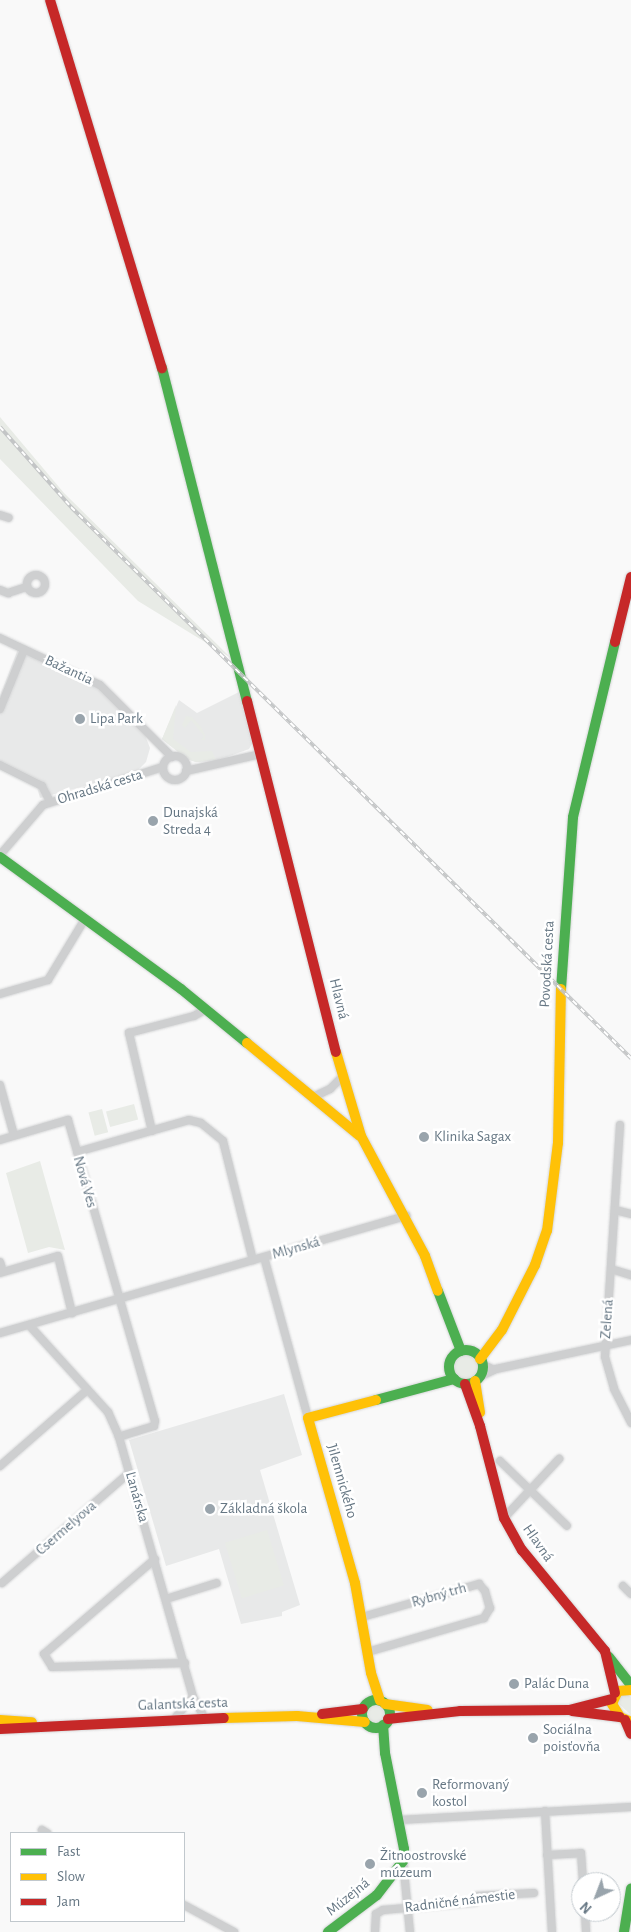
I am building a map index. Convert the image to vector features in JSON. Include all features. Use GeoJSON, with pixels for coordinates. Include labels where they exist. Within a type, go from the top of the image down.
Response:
{"type":"FeatureCollection","features":[{"type":"Feature","properties":{"kind":"main road","name":"Hlavná"},"geometry":{"type":"LineString","coordinates":[[50,0],[148,319],[232,639],[342,1077],[361,1136],[406,1216],[437,1282],[461,1351]]}},
{"type":"Feature","properties":{"kind":"main road","name":"Povodská cesta"},"geometry":{"type":"LineString","coordinates":[[479,1358],[502,1330],[535,1265],[550,1213],[558,1143],[560,1004],[573,817],[631,577]]}},
{"type":"Feature","properties":{"kind":"main road"},"geometry":{"type":"LineString","coordinates":[[0,856],[206,1009],[361,1136]]}},
{"type":"Feature","properties":{"kind":"main road"},"geometry":{"type":"LineString","coordinates":[[308,1418],[427,1385],[454,1380],[473,1380],[479,1358],[461,1351],[452,1357],[449,1367],[427,1385]]}},
{"type":"Feature","properties":{"kind":"main road"},"geometry":{"type":"LineString","coordinates":[[449,1367],[454,1380]]}},
{"type":"Feature","properties":{"kind":"main road","name":"Hlavná"},"geometry":{"type":"LineString","coordinates":[[473,1380],[480,1426],[504,1518],[522,1550],[587,1624],[609,1658],[631,1685]]}},
{"type":"Feature","properties":{"kind":"main road","name":"Jilemnického"},"geometry":{"type":"LineString","coordinates":[[308,1418],[362,1617],[371,1673],[382,1703],[386,1722]]}},
{"type":"Feature","properties":{"kind":"main road"},"geometry":{"type":"LineString","coordinates":[[609,1658],[613,1709],[625,1720],[631,1734]]}},
{"type":"Feature","properties":{"kind":"main road","name":"Jilemnického"},"geometry":{"type":"LineString","coordinates":[[368,1724],[365,1706],[371,1673]]}},
{"type":"Feature","properties":{"kind":"main road"},"geometry":{"type":"LineString","coordinates":[[569,1710],[631,1690]]}},
{"type":"Feature","properties":{"kind":"main road"},"geometry":{"type":"LineString","coordinates":[[382,1703],[441,1712]]}},
{"type":"Feature","properties":{"kind":"main road","name":"Galantská cesta"},"geometry":{"type":"LineString","coordinates":[[0,1729],[58,1724],[174,1719],[308,1716],[382,1703]]}},
{"type":"Feature","properties":{"kind":"main road"},"geometry":{"type":"LineString","coordinates":[[403,1861],[399,1820],[385,1753],[386,1722],[441,1712],[569,1710],[625,1720]]}},
{"type":"Feature","properties":{"kind":"main road","name":"Galantská cesta"},"geometry":{"type":"LineString","coordinates":[[308,1716],[368,1724],[386,1722]]}},
{"type":"Feature","properties":{"kind":"main road","name":"Galantská cesta"},"geometry":{"type":"LineString","coordinates":[[0,1720],[58,1724]]}},
{"type":"Feature","properties":{"kind":"main road"},"geometry":{"type":"LineString","coordinates":[[368,1724],[385,1753]]}},
{"type":"Feature","properties":{"kind":"main road","name":"Múzejná"},"geometry":{"type":"LineString","coordinates":[[328,1932],[340,1928],[377,1895],[403,1861]]}},
{"type":"Feature","properties":{"kind":"main road"},"geometry":{"type":"LineString","coordinates":[[624,1932],[631,1889]]}},
{"type":"Feature","properties":{"kind":"street"},"geometry":{"type":"LineString","coordinates":[[0,515],[9,518]]}},
{"type":"Feature","properties":{"kind":"street"},"geometry":{"type":"LineString","coordinates":[[0,590],[8,593],[27,588]]}},
{"type":"Feature","properties":{"kind":"street","name":"Bažantia"},"geometry":{"type":"LineString","coordinates":[[0,638],[100,685],[172,757]]}},
{"type":"Feature","properties":{"kind":"street"},"geometry":{"type":"LineString","coordinates":[[0,709],[24,650]]}},
{"type":"Feature","properties":{"kind":"street"},"geometry":{"type":"LineString","coordinates":[[186,771],[183,760],[172,757],[163,767],[165,775],[171,779],[182,777],[186,771],[260,754]]}},
{"type":"Feature","properties":{"kind":"street"},"geometry":{"type":"LineString","coordinates":[[0,765],[42,786],[50,802]]}},
{"type":"Feature","properties":{"kind":"street","name":"Ohradská cesta"},"geometry":{"type":"LineString","coordinates":[[0,856],[33,814],[50,802],[163,767]]}},
{"type":"Feature","properties":{"kind":"street"},"geometry":{"type":"LineString","coordinates":[[0,994],[48,980],[85,919]]}},
{"type":"Feature","properties":{"kind":"street"},"geometry":{"type":"LineString","coordinates":[[152,1131],[130,1033],[194,1016],[206,1009]]}},
{"type":"Feature","properties":{"kind":"street"},"geometry":{"type":"LineString","coordinates":[[313,1097],[330,1089],[342,1077]]}},
{"type":"Feature","properties":{"kind":"street"},"geometry":{"type":"LineString","coordinates":[[0,1085],[14,1135]]}},
{"type":"Feature","properties":{"kind":"street"},"geometry":{"type":"LineString","coordinates":[[77,1152],[194,1119],[222,1141],[253,1260]]}},
{"type":"Feature","properties":{"kind":"street","name":"Nová Ves"},"geometry":{"type":"LineString","coordinates":[[0,1140],[68,1120],[152,1412],[154,1426],[119,1437]]}},
{"type":"Feature","properties":{"kind":"street","name":"Zelená"},"geometry":{"type":"LineString","coordinates":[[620,1125],[605,1344],[607,1370],[631,1423]]}},
{"type":"Feature","properties":{"kind":"street"},"geometry":{"type":"LineString","coordinates":[[615,1210],[631,1214]]}},
{"type":"Feature","properties":{"kind":"street","name":"Mlynská"},"geometry":{"type":"LineString","coordinates":[[308,1418],[264,1257],[406,1216]]}},
{"type":"Feature","properties":{"kind":"street"},"geometry":{"type":"LineString","coordinates":[[0,1262],[1,1272],[58,1256],[72,1313]]}},
{"type":"Feature","properties":{"kind":"street"},"geometry":{"type":"LineString","coordinates":[[0,1333],[264,1257]]}},
{"type":"Feature","properties":{"kind":"street"},"geometry":{"type":"LineString","coordinates":[[610,1269],[631,1275]]}},
{"type":"Feature","properties":{"kind":"street","name":"Ľanárska"},"geometry":{"type":"LineString","coordinates":[[29,1325],[108,1412],[119,1437],[185,1663],[193,1697],[205,1719]]}},
{"type":"Feature","properties":{"kind":"street"},"geometry":{"type":"LineString","coordinates":[[473,1380],[494,1370],[605,1344],[631,1340]]}},
{"type":"Feature","properties":{"kind":"street"},"geometry":{"type":"LineString","coordinates":[[479,1358],[494,1370]]}},
{"type":"Feature","properties":{"kind":"street"},"geometry":{"type":"LineString","coordinates":[[0,1466],[87,1390]]}},
{"type":"Feature","properties":{"kind":"street"},"geometry":{"type":"LineString","coordinates":[[504,1518],[559,1459]]}},
{"type":"Feature","properties":{"kind":"street"},"geometry":{"type":"LineString","coordinates":[[500,1461],[567,1526]]}},
{"type":"Feature","properties":{"kind":"street","name":"Csermelyova"},"geometry":{"type":"LineString","coordinates":[[2,1583],[129,1473]]}},
{"type":"Feature","properties":{"kind":"street"},"geometry":{"type":"LineString","coordinates":[[155,1559],[44,1654],[52,1667],[185,1663]]}},
{"type":"Feature","properties":{"kind":"street"},"geometry":{"type":"LineString","coordinates":[[166,1599],[217,1584]]}},
{"type":"Feature","properties":{"kind":"street","name":"Rybný trh"},"geometry":{"type":"LineString","coordinates":[[362,1617],[479,1584],[485,1591],[490,1608],[484,1618],[368,1652]]}},
{"type":"Feature","properties":{"kind":"street"},"geometry":{"type":"LineString","coordinates":[[623,1586],[631,1594]]}},
{"type":"Feature","properties":{"kind":"street"},"geometry":{"type":"LineString","coordinates":[[174,1719],[193,1697]]}},
{"type":"Feature","properties":{"kind":"street"},"geometry":{"type":"LineString","coordinates":[[399,1820],[631,1807]]}},
{"type":"Feature","properties":{"kind":"street"},"geometry":{"type":"LineString","coordinates":[[545,1811],[552,1932]]}},
{"type":"Feature","properties":{"kind":"street"},"geometry":{"type":"LineString","coordinates":[[547,1856],[581,1853],[582,1872]]}},
{"type":"Feature","properties":{"kind":"street"},"geometry":{"type":"LineString","coordinates":[[403,1861],[410,1932]]}},
{"type":"Feature","properties":{"kind":"street","name":"Radničné námestie"},"geometry":{"type":"LineString","coordinates":[[375,1932],[378,1912],[475,1902],[477,1896],[534,1893]]}},
{"type":"Feature","properties":{"kind":"street"},"geometry":{"type":"LineString","coordinates":[[185,1906],[234,1932]]}},
{"type":"Feature","properties":{"kind":"shaded area"},"geometry":{"type":"Polygon","coordinates":[[[0,417],[64,493],[231,658],[138,601],[0,459],[0,417]]]}},
{"type":"Feature","properties":{"kind":"shaded area"},"geometry":{"type":"Polygon","coordinates":[[[20,644],[88,677],[145,735],[150,748],[146,762],[136,772],[40,798],[37,787],[0,768],[0,696],[20,644]]]}},
{"type":"Feature","properties":{"kind":"shaded area"},"geometry":{"type":"Polygon","coordinates":[[[239,692],[253,742],[249,749],[216,761],[196,762],[187,759],[162,739],[179,700],[197,713],[239,692]]]}},
{"type":"Feature","properties":{"kind":"shaded area"},"geometry":{"type":"Polygon","coordinates":[[[176,705],[173,739],[191,752],[212,751],[216,760],[196,762],[187,759],[162,739],[176,705]]]}},
{"type":"Feature","properties":{"kind":"shaded area"},"geometry":{"type":"Polygon","coordinates":[[[186,716],[192,717],[201,727],[205,735],[205,740],[201,740],[204,736],[191,720],[185,728],[182,725],[186,716]]]}},
{"type":"Feature","properties":{"kind":"shaded area"},"geometry":{"type":"Polygon","coordinates":[[[134,1104],[138,1119],[110,1127],[106,1112],[134,1104]]]}},
{"type":"Feature","properties":{"kind":"shaded area"},"geometry":{"type":"Polygon","coordinates":[[[102,1109],[108,1132],[95,1136],[88,1113],[102,1109]]]}},
{"type":"Feature","properties":{"kind":"shaded area"},"geometry":{"type":"Polygon","coordinates":[[[40,1161],[65,1250],[49,1247],[28,1253],[6,1173],[40,1161]]]}},
{"type":"Feature","properties":{"kind":"shaded area"},"geometry":{"type":"Polygon","coordinates":[[[465,1353],[474,1357],[478,1366],[474,1375],[465,1379],[456,1375],[452,1366],[456,1357],[465,1353]]]}},
{"type":"Feature","properties":{"kind":"shaded area","name":"Základná škola"},"geometry":{"type":"Polygon","coordinates":[[[284,1394],[302,1455],[260,1470],[300,1605],[282,1612],[282,1616],[241,1624],[219,1549],[166,1566],[129,1440],[284,1394]]]}},
{"type":"Feature","properties":{"kind":"shaded area"},"geometry":{"type":"Polygon","coordinates":[[[267,1530],[284,1585],[242,1598],[225,1543],[267,1530]]]}},
{"type":"Feature","properties":{"kind":"shaded area"},"geometry":{"type":"Polygon","coordinates":[[[626,1694],[631,1697],[631,1715],[618,1703],[621,1696],[626,1694]]]}},
{"type":"Feature","properties":{"kind":"shaded area"},"geometry":{"type":"Polygon","coordinates":[[[376,1706],[382,1708],[384,1714],[382,1720],[376,1722],[370,1720],[368,1714],[370,1708],[376,1706]]]}},
{"type":"Feature","properties":{"kind":"railway"},"geometry":{"type":"LineString","coordinates":[[0,427],[71,507],[631,1058]]}},
{"type":"Feature","properties":{"kind":"traffic: fast"},"geometry":{"type":"LineString","coordinates":[[162,368],[247,701]]}},
{"type":"Feature","properties":{"kind":"traffic: fast"},"geometry":{"type":"LineString","coordinates":[[561,989],[573,817],[615,642]]}},
{"type":"Feature","properties":{"kind":"traffic: fast"},"geometry":{"type":"LineString","coordinates":[[0,857],[181,989],[247,1043]]}},
{"type":"Feature","properties":{"kind":"traffic: fast"},"geometry":{"type":"LineString","coordinates":[[438,1291],[461,1351]]}},
{"type":"Feature","properties":{"kind":"traffic: fast"},"geometry":{"type":"LineString","coordinates":[[466,1350],[478,1355],[483,1367],[478,1379],[466,1384],[454,1379],[449,1367],[454,1355],[466,1350]]}},
{"type":"Feature","properties":{"kind":"traffic: fast"},"geometry":{"type":"LineString","coordinates":[[376,1400],[454,1379]]}},
{"type":"Feature","properties":{"kind":"traffic: fast"},"geometry":{"type":"LineString","coordinates":[[609,1657],[631,1685]]}},
{"type":"Feature","properties":{"kind":"traffic: fast"},"geometry":{"type":"LineString","coordinates":[[376,1700],[386,1704],[390,1714],[386,1724],[376,1728],[366,1724],[362,1714],[366,1704],[376,1700]]}},
{"type":"Feature","properties":{"kind":"traffic: fast"},"geometry":{"type":"LineString","coordinates":[[328,1932],[377,1895],[403,1861],[404,1849],[385,1753],[383,1725]]}},
{"type":"Feature","properties":{"kind":"traffic: fast"},"geometry":{"type":"LineString","coordinates":[[624,1932],[631,1889]]}},
{"type":"Feature","properties":{"kind":"traffic: slow"},"geometry":{"type":"LineString","coordinates":[[480,1359],[502,1330],[535,1265],[547,1231],[558,1143],[561,989]]}},
{"type":"Feature","properties":{"kind":"traffic: slow"},"geometry":{"type":"LineString","coordinates":[[247,1043],[360,1136]]}},
{"type":"Feature","properties":{"kind":"traffic: slow"},"geometry":{"type":"LineString","coordinates":[[336,1052],[361,1136],[425,1256],[438,1291]]}},
{"type":"Feature","properties":{"kind":"traffic: slow"},"geometry":{"type":"LineString","coordinates":[[475,1381],[480,1413]]}},
{"type":"Feature","properties":{"kind":"traffic: slow"},"geometry":{"type":"LineString","coordinates":[[376,1400],[308,1418],[355,1583],[371,1673],[380,1701]]}},
{"type":"Feature","properties":{"kind":"traffic: slow"},"geometry":{"type":"LineString","coordinates":[[631,1690],[618,1691],[612,1704],[620,1717],[631,1722]]}},
{"type":"Feature","properties":{"kind":"traffic: slow"},"geometry":{"type":"LineString","coordinates":[[385,1704],[428,1710]]}},
{"type":"Feature","properties":{"kind":"traffic: slow"},"geometry":{"type":"LineString","coordinates":[[224,1718],[297,1716],[365,1722]]}},
{"type":"Feature","properties":{"kind":"traffic: slow"},"geometry":{"type":"LineString","coordinates":[[0,1720],[32,1722]]}},
{"type":"Feature","properties":{"kind":"traffic: jam"},"geometry":{"type":"LineString","coordinates":[[50,0],[162,368]]}},
{"type":"Feature","properties":{"kind":"traffic: jam"},"geometry":{"type":"LineString","coordinates":[[615,642],[631,577]]}},
{"type":"Feature","properties":{"kind":"traffic: jam"},"geometry":{"type":"LineString","coordinates":[[247,701],[336,1052]]}},
{"type":"Feature","properties":{"kind":"traffic: jam"},"geometry":{"type":"LineString","coordinates":[[465,1384],[480,1426],[504,1518],[522,1550],[605,1651],[615,1693]]}},
{"type":"Feature","properties":{"kind":"traffic: jam"},"geometry":{"type":"LineString","coordinates":[[388,1719],[460,1711],[569,1710],[612,1699]]}},
{"type":"Feature","properties":{"kind":"traffic: jam"},"geometry":{"type":"LineString","coordinates":[[322,1714],[363,1709]]}},
{"type":"Feature","properties":{"kind":"traffic: jam"},"geometry":{"type":"LineString","coordinates":[[572,1711],[620,1717]]}},
{"type":"Feature","properties":{"kind":"traffic: jam"},"geometry":{"type":"LineString","coordinates":[[0,1729],[224,1718]]}},
{"type":"Feature","properties":{"kind":"traffic: jam"},"geometry":{"type":"LineString","coordinates":[[625,1720],[631,1734]]}},
{"type":"Feature","properties":{"kind":"place","name":"Lipa Park"},"geometry":{"type":"Point","coordinates":[80,719]}},
{"type":"Feature","properties":{"kind":"place","name":"Dunajská Streda 4"},"geometry":{"type":"Point","coordinates":[153,821]}},
{"type":"Feature","properties":{"kind":"place","name":"Klinika Sagax"},"geometry":{"type":"Point","coordinates":[424,1137]}},
{"type":"Feature","properties":{"kind":"place","name":"Základná škola"},"geometry":{"type":"Point","coordinates":[210,1509]}},
{"type":"Feature","properties":{"kind":"place","name":"Palác Duna"},"geometry":{"type":"Point","coordinates":[514,1684]}},
{"type":"Feature","properties":{"kind":"place","name":"Sociálna poisťovňa"},"geometry":{"type":"Point","coordinates":[533,1738]}},
{"type":"Feature","properties":{"kind":"place","name":"Reformovaný kostol"},"geometry":{"type":"Point","coordinates":[422,1793]}},
{"type":"Feature","properties":{"kind":"place","name":"Žitnoostrovské múzeum"},"geometry":{"type":"Point","coordinates":[370,1864]}}]}
